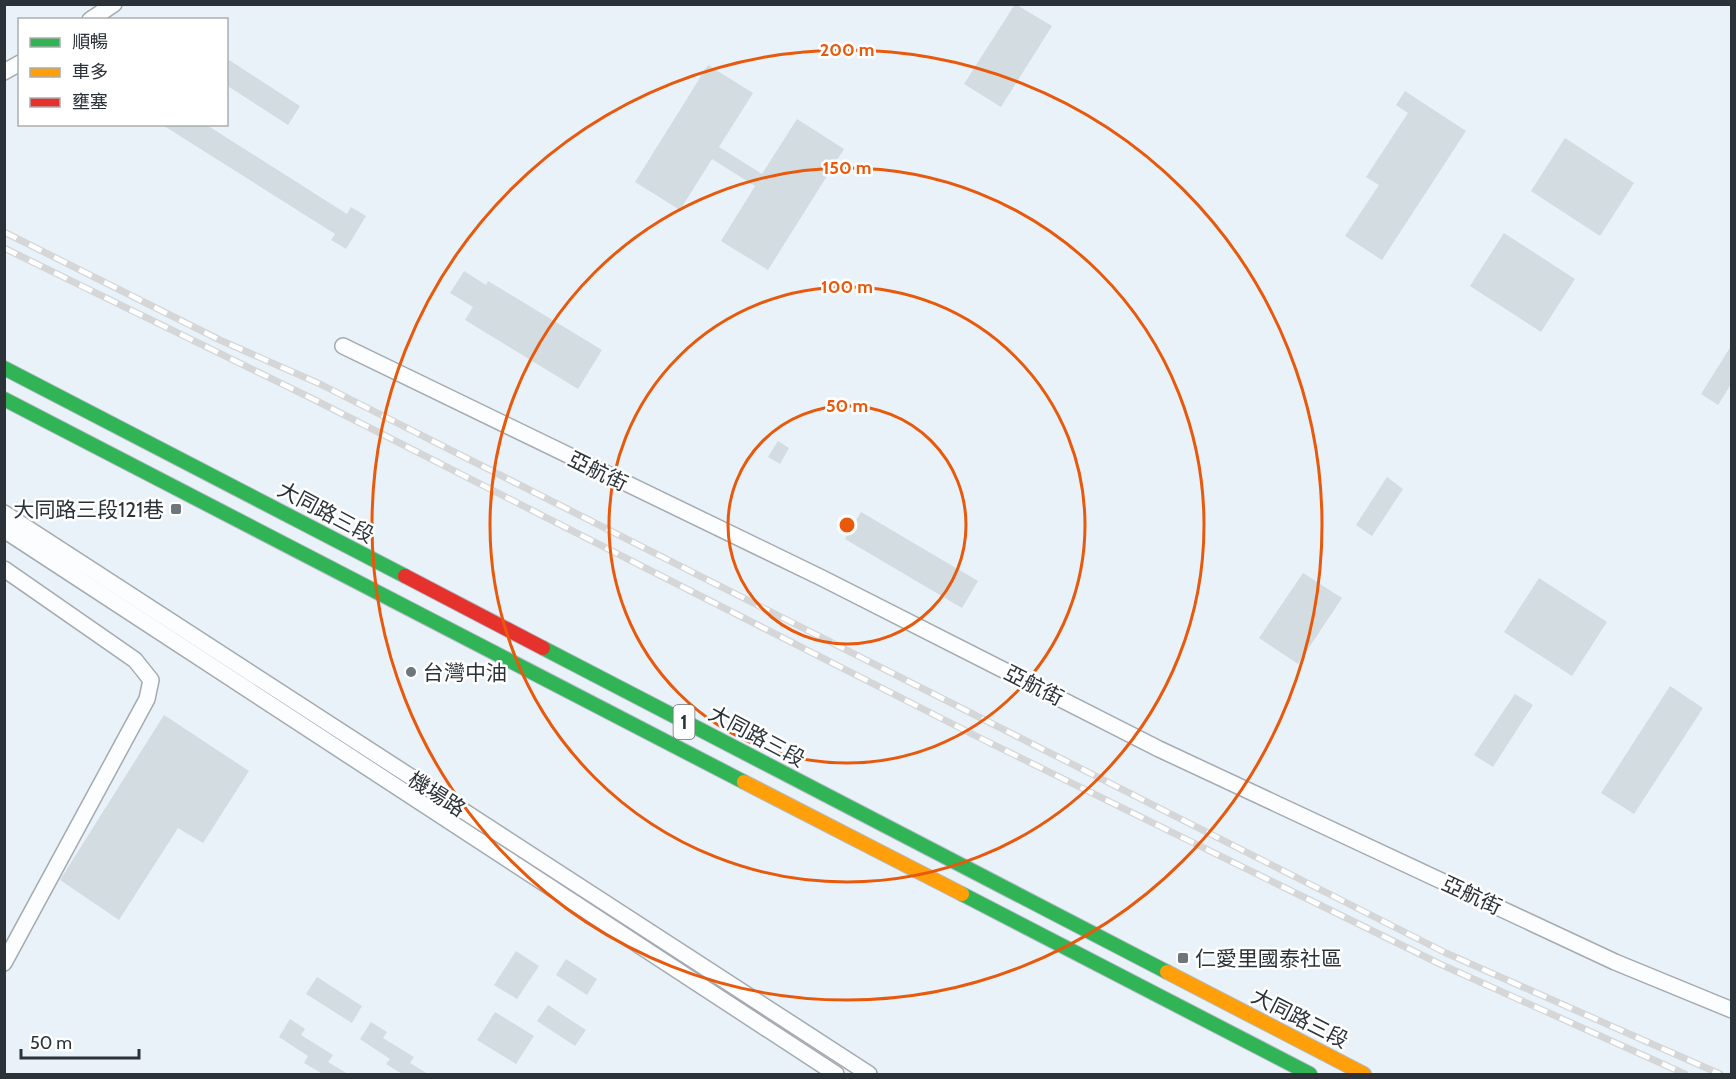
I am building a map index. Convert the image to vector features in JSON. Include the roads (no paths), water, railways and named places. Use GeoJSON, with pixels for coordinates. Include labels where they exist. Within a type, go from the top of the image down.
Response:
{"type":"FeatureCollection","features":[{"type":"Feature","properties":{"kind":"main road","name":"大同路三段"},"geometry":{"type":"LineString","coordinates":[[4,368],[1364,1074]]}},
{"type":"Feature","properties":{"kind":"main road","name":"1"},"geometry":{"type":"LineString","coordinates":[[4,399],[1310,1074]]}},
{"type":"Feature","properties":{"kind":"street"},"geometry":{"type":"LineString","coordinates":[[93,18],[114,4]]}},
{"type":"Feature","properties":{"kind":"street"},"geometry":{"type":"LineString","coordinates":[[4,72],[18,64]]}},
{"type":"Feature","properties":{"kind":"street","name":"亞航街"},"geometry":{"type":"LineString","coordinates":[[343,346],[822,578],[1160,749],[1635,971],[1731,1010]]}},
{"type":"Feature","properties":{"kind":"street","name":"機場路"},"geometry":{"type":"LineString","coordinates":[[4,513],[868,1074]]}},
{"type":"Feature","properties":{"kind":"street","name":"機場路"},"geometry":{"type":"LineString","coordinates":[[4,530],[836,1074]]}},
{"type":"Feature","properties":{"kind":"street"},"geometry":{"type":"LineString","coordinates":[[4,569],[135,660],[151,680],[147,699],[4,963]]}},
{"type":"Feature","properties":{"kind":"railway"},"geometry":{"type":"LineString","coordinates":[[4,232],[220,340],[320,384],[1446,953],[1720,1074]]}},
{"type":"Feature","properties":{"kind":"railway"},"geometry":{"type":"LineString","coordinates":[[4,248],[313,399],[980,738],[1440,964],[1685,1074]]}},
{"type":"Feature","properties":{"kind":"place","name":"大同路三段121巷"},"geometry":{"type":"Point","coordinates":[176,509]}},
{"type":"Feature","properties":{"kind":"place","name":"台灣中油"},"geometry":{"type":"Point","coordinates":[411,672]}},
{"type":"Feature","properties":{"kind":"place","name":"仁愛里國泰社區"},"geometry":{"type":"Point","coordinates":[1183,958]}}]}
